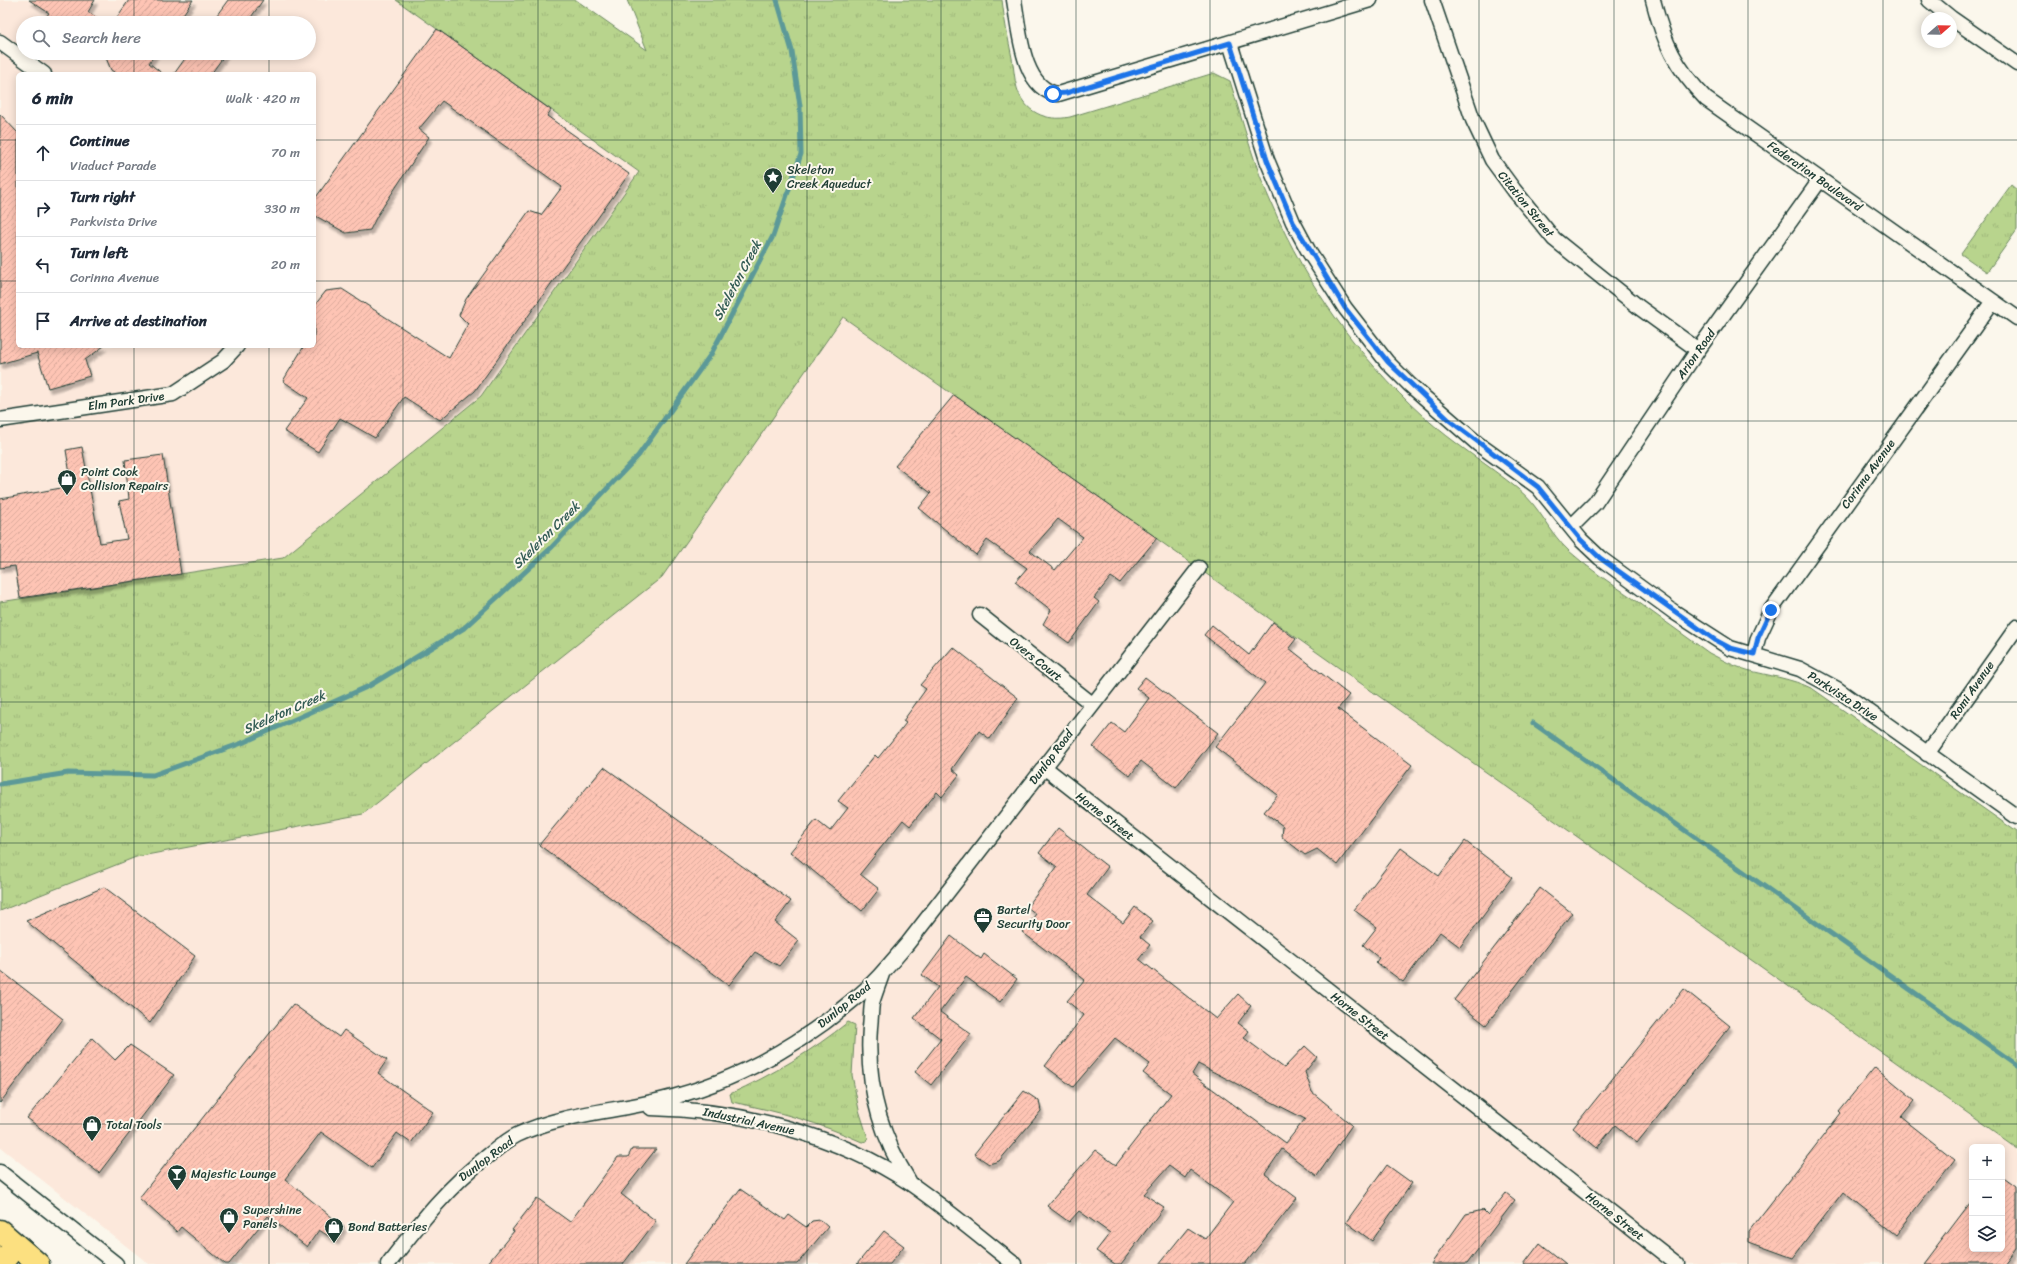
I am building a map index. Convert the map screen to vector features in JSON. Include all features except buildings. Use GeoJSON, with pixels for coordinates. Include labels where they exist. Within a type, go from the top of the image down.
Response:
{"type":"FeatureCollection","features":[{"type":"Feature","properties":{"kind":"main road"},"geometry":{"type":"LineString","coordinates":[[1,1264],[8,1238],[38,1264]]}},
{"type":"Feature","properties":{"kind":"street"},"geometry":{"type":"LineString","coordinates":[[1014,0],[1019,31],[1030,72],[1037,84],[1045,90],[1058,94],[1066,93],[1370,0]]}},
{"type":"Feature","properties":{"kind":"street","name":"Citation Street"},"geometry":{"type":"LineString","coordinates":[[1432,0],[1473,120],[1492,160],[1514,190],[1554,239],[1640,308],[1698,350]]}},
{"type":"Feature","properties":{"kind":"street","name":"Federation Boulevard"},"geometry":{"type":"LineString","coordinates":[[1653,0],[1660,28],[1677,65],[1706,99],[2017,318]]}},
{"type":"Feature","properties":{"kind":"street"},"geometry":{"type":"LineString","coordinates":[[1929,0],[1944,12]]}},
{"type":"Feature","properties":{"kind":"street"},"geometry":{"type":"LineString","coordinates":[[1957,22],[2017,64]]}},
{"type":"Feature","properties":{"kind":"street"},"geometry":{"type":"LineString","coordinates":[[0,42],[16,54]]}},
{"type":"Feature","properties":{"kind":"street","name":"Parkvista Drive"},"geometry":{"type":"LineString","coordinates":[[1230,43],[1267,160],[1293,222],[1345,308],[1388,362],[1410,385],[1478,444],[1529,479],[1538,487],[1571,527],[1600,558],[1674,612],[1730,648],[1800,668],[1837,689],[2017,817]]}},
{"type":"Feature","properties":{"kind":"street"},"geometry":{"type":"LineString","coordinates":[[25,60],[41,72]]}},
{"type":"Feature","properties":{"kind":"street","name":"Arion Road"},"geometry":{"type":"LineString","coordinates":[[1571,527],[1595,503],[1698,350],[1820,180]]}},
{"type":"Feature","properties":{"kind":"street","name":"Corinna Avenue"},"geometry":{"type":"LineString","coordinates":[[1754,654],[1758,638],[1771,610],[1993,301]]}},
{"type":"Feature","properties":{"kind":"street","name":"Elm Park Drive"},"geometry":{"type":"LineString","coordinates":[[0,420],[173,394],[223,361],[235,348]]}},
{"type":"Feature","properties":{"kind":"street","name":"Dunlop Road"},"geometry":{"type":"LineString","coordinates":[[388,1264],[446,1192],[460,1178],[516,1136],[550,1122],[622,1109],[686,1094],[751,1068],[775,1056],[854,1000],[908,943],[1199,568]]}},
{"type":"Feature","properties":{"kind":"street","name":"Overs Court"},"geometry":{"type":"LineString","coordinates":[[980,615],[1092,704]]}},
{"type":"Feature","properties":{"kind":"street","name":"Romi Avenue"},"geometry":{"type":"LineString","coordinates":[[1927,754],[2017,627]]}},
{"type":"Feature","properties":{"kind":"street","name":"Horne Street"},"geometry":{"type":"LineString","coordinates":[[1044,767],[1677,1264]]}},
{"type":"Feature","properties":{"kind":"street","name":"Industrial Avenue"},"geometry":{"type":"LineString","coordinates":[[883,971],[872,1003],[869,1039],[870,1068],[874,1102],[895,1159],[911,1184]]}},
{"type":"Feature","properties":{"kind":"street","name":"Industrial Avenue"},"geometry":{"type":"LineString","coordinates":[[622,1109],[689,1109],[724,1114],[778,1125],[811,1136],[866,1159],[911,1184],[1014,1264]]}},
{"type":"Feature","properties":{"kind":"street"},"geometry":{"type":"LineString","coordinates":[[0,1172],[116,1264]]}},
{"type":"Feature","properties":{"kind":"shaded area"},"geometry":{"type":"Polygon","coordinates":[[[0,0],[396,0],[2017,1148],[2017,1264],[149,1264],[0,1147],[0,0]]]}},
{"type":"Feature","properties":{"kind":"green space"},"geometry":{"type":"Polygon","coordinates":[[[396,0],[576,0],[647,50],[627,0],[1002,0],[1017,88],[1020,96],[1031,109],[1045,116],[1053,118],[1070,117],[1214,73],[1230,81],[1260,175],[1272,205],[1301,264],[1336,319],[1356,345],[1377,370],[1423,416],[1526,496],[1539,511],[1562,544],[1576,557],[1709,653],[1742,668],[1805,685],[1813,689],[2017,832],[2017,1148],[843,317],[662,577],[363,814],[136,857],[0,911],[0,602],[283,558],[481,396],[639,172],[396,0]]]}},
{"type":"Feature","properties":{"kind":"green space"},"geometry":{"type":"Polygon","coordinates":[[[2011,185],[2017,190],[2017,230],[1987,272],[1961,254],[2011,185]]]}},
{"type":"Feature","properties":{"kind":"green space"},"geometry":{"type":"Polygon","coordinates":[[[848,1022],[855,1025],[852,1075],[859,1110],[868,1138],[867,1141],[862,1142],[798,1118],[732,1102],[730,1094],[791,1062],[848,1022]]]}},
{"type":"Feature","properties":{"kind":"waterway","name":"Skeleton Creek"},"geometry":{"type":"LineString","coordinates":[[0,784],[68,773],[153,775],[242,743],[369,686],[464,628],[551,548],[638,456],[711,354],[773,236],[801,154],[800,106],[792,51],[777,0]]}},
{"type":"Feature","properties":{"kind":"waterway"},"geometry":{"type":"LineString","coordinates":[[1533,723],[2017,1065]]}},
{"type":"Feature","properties":{"kind":"place","name":"Skeleton Creek Aqueduct"},"geometry":{"type":"Point","coordinates":[773,194]}},
{"type":"Feature","properties":{"kind":"place","name":"Point Cook Collision Repairs"},"geometry":{"type":"Point","coordinates":[67,496]}},
{"type":"Feature","properties":{"kind":"place","name":"Bartel Security Door"},"geometry":{"type":"Point","coordinates":[983,934]}},
{"type":"Feature","properties":{"kind":"place","name":"Total Tools"},"geometry":{"type":"Point","coordinates":[92,1142]}},
{"type":"Feature","properties":{"kind":"place","name":"Majestic Lounge"},"geometry":{"type":"Point","coordinates":[177,1191]}},
{"type":"Feature","properties":{"kind":"place","name":"Supershine Panels"},"geometry":{"type":"Point","coordinates":[229,1234]}},
{"type":"Feature","properties":{"kind":"place","name":"Bond Batteries"},"geometry":{"type":"Point","coordinates":[334,1244]}},
{"type":"Feature","properties":{"kind":"route"},"geometry":{"type":"LineString","coordinates":[[1053,94],[1066,93],[1230,43],[1267,160],[1293,222],[1309,252],[1345,308],[1388,362],[1410,385],[1449,420],[1478,444],[1529,479],[1538,487],[1581,540],[1600,558],[1715,640],[1730,648],[1754,654],[1763,625],[1771,610]]}}]}
